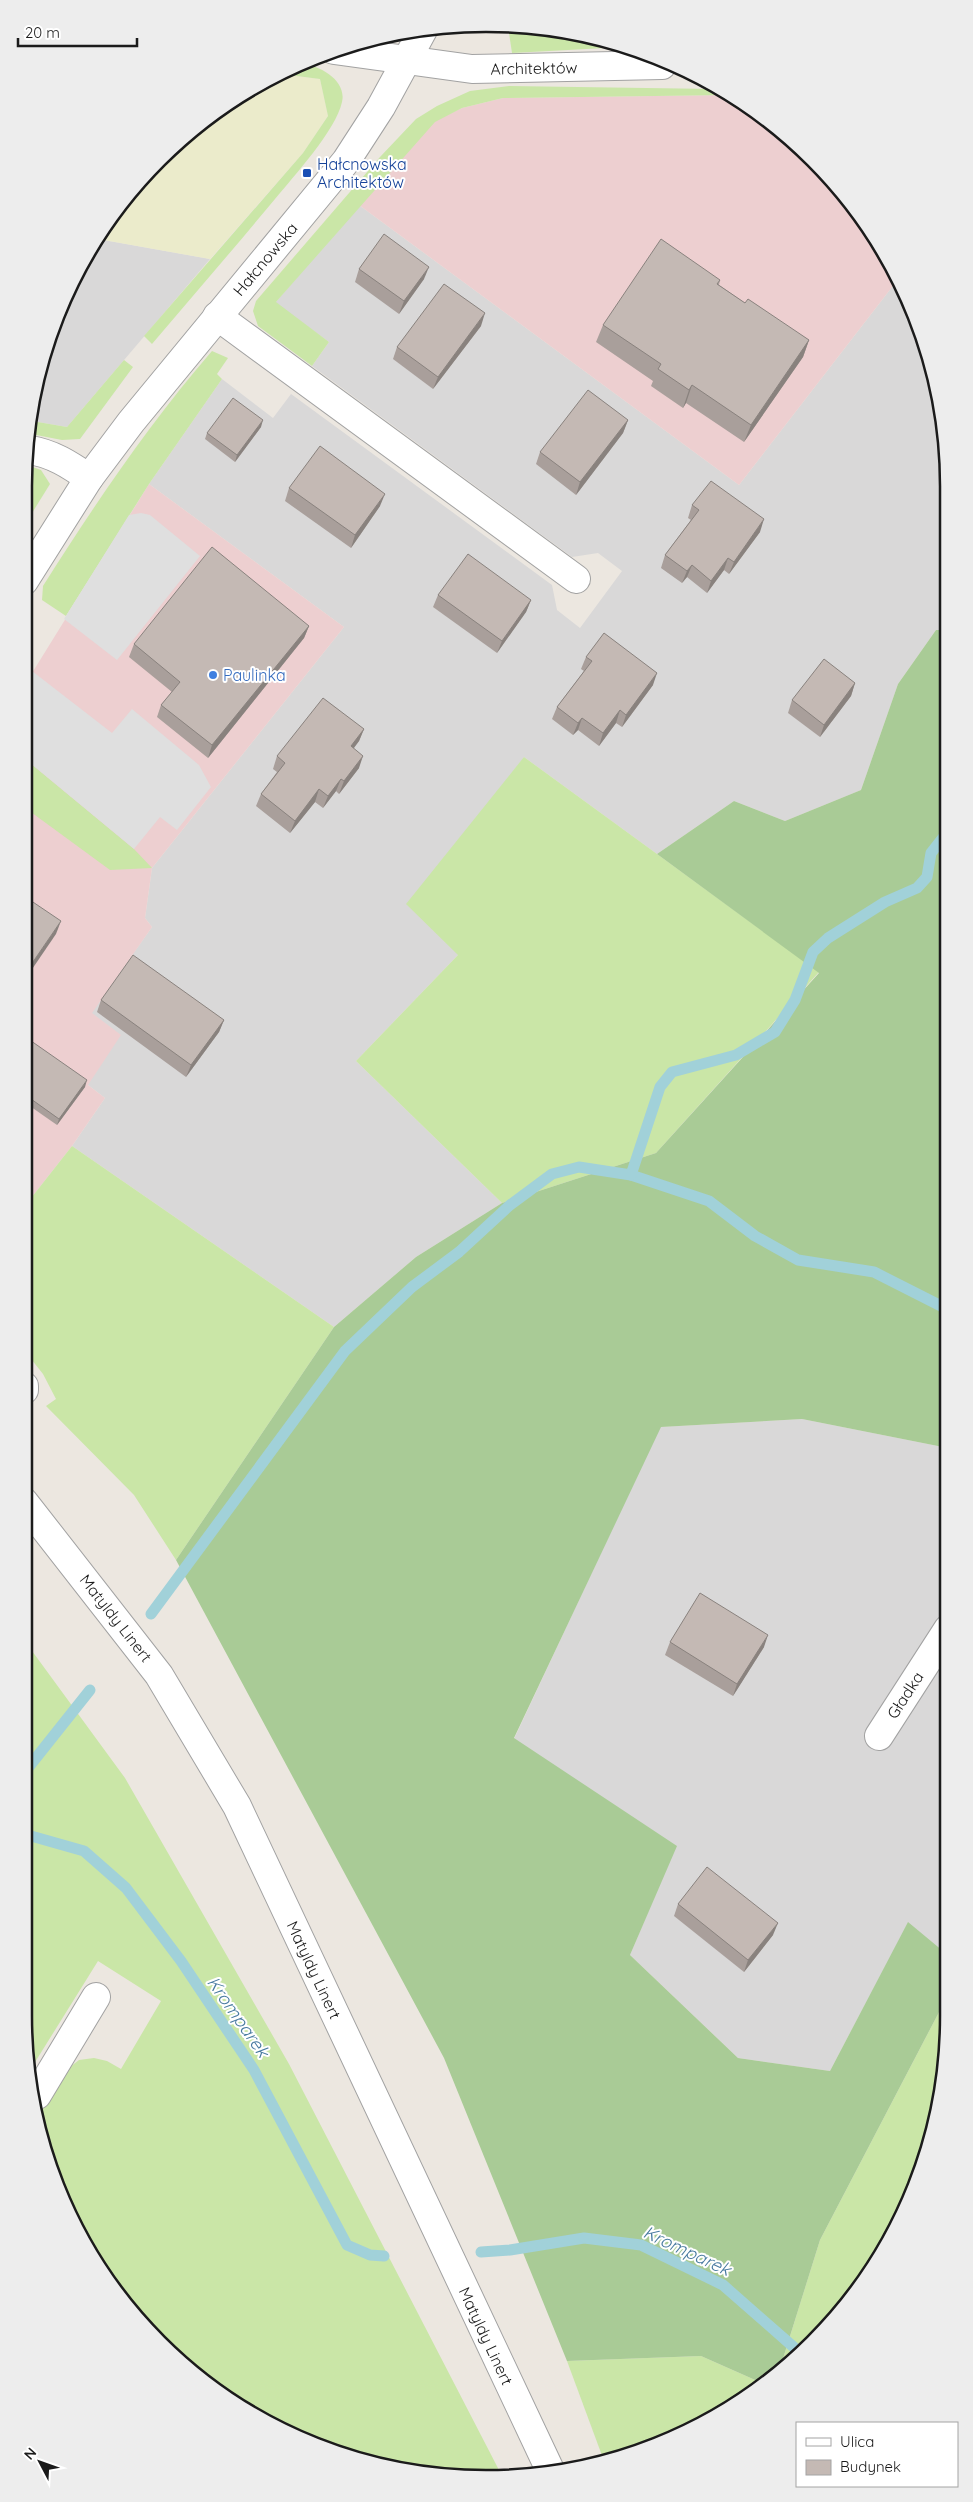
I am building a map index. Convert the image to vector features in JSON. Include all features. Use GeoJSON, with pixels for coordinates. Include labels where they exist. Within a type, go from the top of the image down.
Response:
{"type":"FeatureCollection","features":[{"type":"Feature","properties":{"kind":"street","name":"Hałcnowska"},"geometry":{"type":"LineString","coordinates":[[32,568],[89,478],[170,371],[346,161],[381,107],[419,37]]}},
{"type":"Feature","properties":{"kind":"street","name":"Architektów"},"geometry":{"type":"LineString","coordinates":[[354,53],[472,69],[655,65]]}},
{"type":"Feature","properties":{"kind":"street"},"geometry":{"type":"LineString","coordinates":[[217,316],[576,579]]}},
{"type":"Feature","properties":{"kind":"street"},"geometry":{"type":"LineString","coordinates":[[34,451],[49,454],[69,464],[89,478]]}},
{"type":"Feature","properties":{"kind":"street","name":"Matyldy Linert"},"geometry":{"type":"LineString","coordinates":[[32,1512],[160,1675],[237,1806],[548,2466]]}},
{"type":"Feature","properties":{"kind":"street","name":"Gładka"},"geometry":{"type":"LineString","coordinates":[[879,1736],[940,1641]]}},
{"type":"Feature","properties":{"kind":"street"},"geometry":{"type":"LineString","coordinates":[[39,2092],[96,1997]]}},
{"type":"Feature","properties":{"kind":"shaded area"},"geometry":{"type":"Polygon","coordinates":[[[717,95],[763,126],[808,165],[847,210],[880,260],[894,285],[739,485],[359,205],[435,121],[462,108],[503,98],[717,95]]]}},
{"type":"Feature","properties":{"kind":"shaded area"},"geometry":{"type":"Polygon","coordinates":[[[359,205],[739,485],[894,285],[906,313],[925,369],[937,427],[940,457],[940,630],[936,630],[898,684],[861,790],[785,821],[734,801],[657,854],[524,757],[458,955],[356,1061],[502,1203],[416,1257],[334,1327],[72,1146],[105,1098],[88,1085],[91,1013],[152,927],[145,918],[152,868],[344,627],[149,484],[222,379],[273,418],[291,394],[552,585],[557,610],[580,628],[622,571],[598,553],[572,557],[312,366],[329,342],[275,303],[359,205]]]}},
{"type":"Feature","properties":{"kind":"shaded area"},"geometry":{"type":"Polygon","coordinates":[[[105,240],[210,259],[67,427],[37,422],[41,398],[48,369],[67,313],[93,259],[105,240]]]}},
{"type":"Feature","properties":{"kind":"shaded area"},"geometry":{"type":"Polygon","coordinates":[[[149,484],[344,627],[152,868],[145,918],[152,927],[92,1013],[121,1035],[88,1085],[105,1098],[72,1146],[32,1197],[32,673],[149,484]]]}},
{"type":"Feature","properties":{"kind":"shaded area"},"geometry":{"type":"Polygon","coordinates":[[[141,513],[150,515],[200,556],[117,660],[64,619],[129,515],[141,513]]]}},
{"type":"Feature","properties":{"kind":"shaded area"},"geometry":{"type":"Polygon","coordinates":[[[32,671],[112,733],[132,709],[199,765],[211,787],[177,830],[160,817],[134,849],[32,765],[32,671]]]}},
{"type":"Feature","properties":{"kind":"shaded area"},"geometry":{"type":"Polygon","coordinates":[[[802,1419],[940,1446],[940,1949],[908,1923],[830,2071],[738,2058],[630,1955],[676,1846],[514,1739],[660,1427],[802,1419]]]}},
{"type":"Feature","properties":{"kind":"green space"},"geometry":{"type":"Polygon","coordinates":[[[509,33],[546,36],[604,48],[512,53],[509,33]]]}},
{"type":"Feature","properties":{"kind":"green space"},"geometry":{"type":"Polygon","coordinates":[[[314,67],[325,71],[337,81],[341,87],[342,102],[332,126],[303,166],[152,344],[144,336],[303,153],[328,116],[320,79],[294,76],[314,67]]]}},
{"type":"Feature","properties":{"kind":"green space"},"geometry":{"type":"Polygon","coordinates":[[[294,76],[320,79],[328,116],[303,153],[210,259],[105,240],[126,210],[165,165],[210,126],[260,93],[294,76]]]}},
{"type":"Feature","properties":{"kind":"green space"},"geometry":{"type":"Polygon","coordinates":[[[509,86],[706,89],[717,95],[503,98],[462,108],[435,122],[276,302],[329,342],[312,366],[258,326],[253,311],[256,301],[380,157],[416,119],[437,106],[470,91],[509,86]]]}},
{"type":"Feature","properties":{"kind":"green space"},"geometry":{"type":"Polygon","coordinates":[[[212,351],[228,358],[217,374],[222,379],[149,484],[66,616],[42,600],[43,586],[82,525],[144,436],[212,351]]]}},
{"type":"Feature","properties":{"kind":"green space"},"geometry":{"type":"Polygon","coordinates":[[[124,360],[133,367],[80,439],[62,440],[35,435],[37,422],[67,427],[124,360]]]}},
{"type":"Feature","properties":{"kind":"green space"},"geometry":{"type":"Polygon","coordinates":[[[33,467],[41,470],[50,484],[32,513],[33,467]]]}},
{"type":"Feature","properties":{"kind":"green space"},"geometry":{"type":"Polygon","coordinates":[[[936,630],[940,630],[940,1446],[802,1419],[661,1427],[514,1738],[677,1846],[630,1955],[738,2058],[830,2071],[908,1922],[940,1949],[940,2010],[820,2240],[783,2360],[757,2381],[701,2356],[567,2361],[444,2058],[176,1560],[334,1327],[416,1257],[502,1203],[656,1153],[819,973],[657,854],[734,801],[785,821],[861,790],[898,684],[936,630]]]}},
{"type":"Feature","properties":{"kind":"green space"},"geometry":{"type":"Polygon","coordinates":[[[524,757],[819,972],[656,1153],[502,1203],[356,1061],[458,955],[406,904],[524,757]]]}},
{"type":"Feature","properties":{"kind":"green space"},"geometry":{"type":"Polygon","coordinates":[[[32,765],[134,849],[152,868],[110,870],[32,813],[32,765]]]}},
{"type":"Feature","properties":{"kind":"green space"},"geometry":{"type":"Polygon","coordinates":[[[72,1146],[334,1327],[176,1560],[134,1495],[46,1406],[56,1399],[43,1374],[32,1360],[32,1197],[72,1146]]]}},
{"type":"Feature","properties":{"kind":"green space"},"geometry":{"type":"Polygon","coordinates":[[[32,1651],[125,1778],[289,2064],[499,2470],[457,2469],[398,2461],[341,2445],[286,2423],[259,2409],[210,2376],[165,2337],[126,2292],[109,2268],[79,2216],[57,2161],[42,2110],[65,2071],[79,2060],[94,2058],[107,2061],[121,2069],[161,2001],[98,1961],[35,2063],[32,2015],[32,1651]]]}},
{"type":"Feature","properties":{"kind":"green space"},"geometry":{"type":"Polygon","coordinates":[[[940,2010],[940,2045],[932,2104],[916,2161],[894,2216],[864,2268],[847,2292],[808,2337],[783,2360],[820,2240],[940,2010]]]}},
{"type":"Feature","properties":{"kind":"green space"},"geometry":{"type":"Polygon","coordinates":[[[701,2356],[757,2381],[714,2409],[687,2423],[660,2435],[602,2455],[567,2361],[701,2356]]]}},
{"type":"Feature","properties":{"kind":"building"},"geometry":{"type":"Polygon","coordinates":[[[384,234],[429,267],[404,301],[359,269],[384,234]]]}},
{"type":"Feature","properties":{"kind":"building"},"geometry":{"type":"Polygon","coordinates":[[[661,239],[720,280],[717,284],[745,303],[748,299],[809,340],[751,425],[692,385],[689,390],[658,369],[661,364],[603,325],[661,239]]]}},
{"type":"Feature","properties":{"kind":"building"},"geometry":{"type":"Polygon","coordinates":[[[444,284],[485,313],[438,377],[397,347],[444,284]]]}},
{"type":"Feature","properties":{"kind":"building"},"geometry":{"type":"Polygon","coordinates":[[[588,390],[628,420],[580,482],[540,452],[588,390]]]}},
{"type":"Feature","properties":{"kind":"building"},"geometry":{"type":"Polygon","coordinates":[[[233,398],[263,420],[237,455],[207,433],[233,398]]]}},
{"type":"Feature","properties":{"kind":"building"},"geometry":{"type":"Polygon","coordinates":[[[320,446],[385,494],[355,535],[289,488],[320,446]]]}},
{"type":"Feature","properties":{"kind":"building"},"geometry":{"type":"Polygon","coordinates":[[[711,481],[764,519],[734,562],[728,558],[711,581],[692,565],[687,571],[665,555],[699,510],[692,505],[711,481]]]}},
{"type":"Feature","properties":{"kind":"building","name":"Paulinka"},"geometry":{"type":"Polygon","coordinates":[[[212,547],[309,626],[212,745],[161,705],[180,682],[134,644],[212,547]]]}},
{"type":"Feature","properties":{"kind":"building"},"geometry":{"type":"Polygon","coordinates":[[[468,554],[531,600],[502,641],[438,595],[468,554]]]}},
{"type":"Feature","properties":{"kind":"building"},"geometry":{"type":"Polygon","coordinates":[[[604,633],[657,673],[626,715],[620,710],[603,733],[582,718],[578,723],[557,707],[592,661],[586,657],[604,633]]]}},
{"type":"Feature","properties":{"kind":"building"},"geometry":{"type":"Polygon","coordinates":[[[824,659],[855,683],[824,725],[792,700],[824,659]]]}},
{"type":"Feature","properties":{"kind":"building"},"geometry":{"type":"Polygon","coordinates":[[[323,698],[364,729],[351,746],[363,756],[344,781],[341,779],[328,796],[319,789],[295,821],[261,794],[285,763],[277,756],[323,698]]]}},
{"type":"Feature","properties":{"kind":"building"},"geometry":{"type":"Polygon","coordinates":[[[32,901],[61,921],[32,963],[32,901]]]}},
{"type":"Feature","properties":{"kind":"building"},"geometry":{"type":"Polygon","coordinates":[[[133,955],[224,1020],[191,1065],[101,1000],[133,955]]]}},
{"type":"Feature","properties":{"kind":"building"},"geometry":{"type":"Polygon","coordinates":[[[32,1042],[87,1080],[59,1119],[32,1100],[32,1042]]]}},
{"type":"Feature","properties":{"kind":"building"},"geometry":{"type":"Polygon","coordinates":[[[700,1593],[768,1635],[737,1684],[670,1642],[700,1593]]]}},
{"type":"Feature","properties":{"kind":"building"},"geometry":{"type":"Polygon","coordinates":[[[707,1867],[778,1923],[748,1960],[678,1904],[707,1867]]]}},
{"type":"Feature","properties":{"kind":"waterway"},"geometry":{"type":"LineString","coordinates":[[151,1614],[345,1351],[412,1287],[459,1252],[510,1205],[552,1174],[579,1167],[631,1175],[660,1087],[672,1072],[736,1055],[775,1032],[795,1000],[813,952],[828,938],[885,902],[917,888],[927,877],[931,853],[940,842]]}},
{"type":"Feature","properties":{"kind":"waterway"},"geometry":{"type":"LineString","coordinates":[[631,1175],[709,1201],[755,1236],[798,1260],[874,1272],[940,1305]]}},
{"type":"Feature","properties":{"kind":"waterway"},"geometry":{"type":"LineString","coordinates":[[32,1763],[90,1690]]}},
{"type":"Feature","properties":{"kind":"waterway","name":"Kromparek"},"geometry":{"type":"LineString","coordinates":[[32,1836],[84,1851],[126,1888],[181,1961],[254,2070],[347,2245],[370,2255],[384,2256]]}},
{"type":"Feature","properties":{"kind":"waterway","name":"Kromparek"},"geometry":{"type":"LineString","coordinates":[[481,2252],[510,2250],[584,2238],[641,2245],[723,2285],[795,2349]]}},
{"type":"Feature","properties":{"kind":"place","name":"Hałcnowska Architektów"},"geometry":{"type":"Point","coordinates":[307,173]}},
{"type":"Feature","properties":{"kind":"place","name":"Paulinka"},"geometry":{"type":"Point","coordinates":[213,675]}}]}
